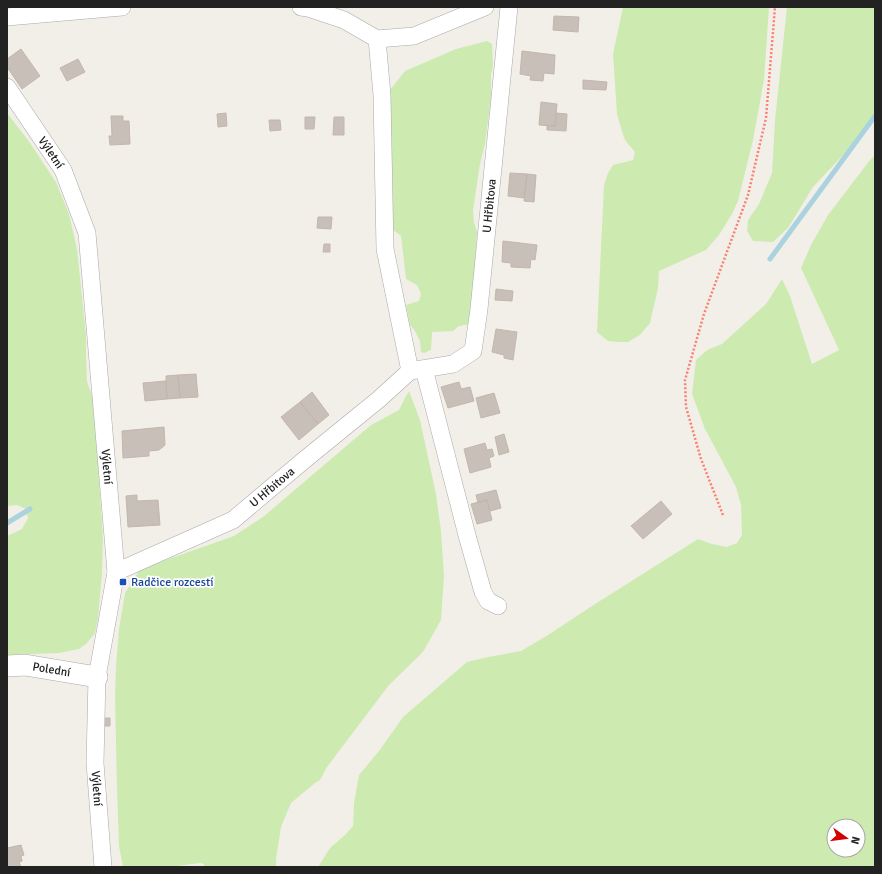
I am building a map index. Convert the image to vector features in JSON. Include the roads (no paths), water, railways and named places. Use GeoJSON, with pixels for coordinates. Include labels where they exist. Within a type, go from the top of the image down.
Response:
{"type":"FeatureCollection","features":[{"type":"Feature","properties":{"kind":"street"},"geometry":{"type":"LineString","coordinates":[[7,17],[122,7]]}},
{"type":"Feature","properties":{"kind":"street"},"geometry":{"type":"LineString","coordinates":[[301,7],[344,20],[377,39],[414,36],[485,7]]}},
{"type":"Feature","properties":{"kind":"street","name":"U Hřbitova"},"geometry":{"type":"LineString","coordinates":[[116,572],[233,520],[303,461],[417,370],[452,364],[473,351],[479,310],[509,7]]}},
{"type":"Feature","properties":{"kind":"street"},"geometry":{"type":"LineString","coordinates":[[377,39],[382,95],[385,249],[417,370],[483,592],[488,601],[498,606]]}},
{"type":"Feature","properties":{"kind":"street","name":"Výletní"},"geometry":{"type":"LineString","coordinates":[[7,87],[63,170],[87,233],[116,572],[97,677],[95,763],[103,867]]}},
{"type":"Feature","properties":{"kind":"street","name":"Polední"},"geometry":{"type":"LineString","coordinates":[[7,666],[24,665],[97,677]]}},
{"type":"Feature","properties":{"kind":"waterway"},"geometry":{"type":"LineString","coordinates":[[770,259],[875,116]]}},
{"type":"Feature","properties":{"kind":"waterway"},"geometry":{"type":"LineString","coordinates":[[7,523],[30,509]]}},
{"type":"Feature","properties":{"kind":"place","name":"Radčice rozcestí"},"geometry":{"type":"Point","coordinates":[123,582]}}]}
